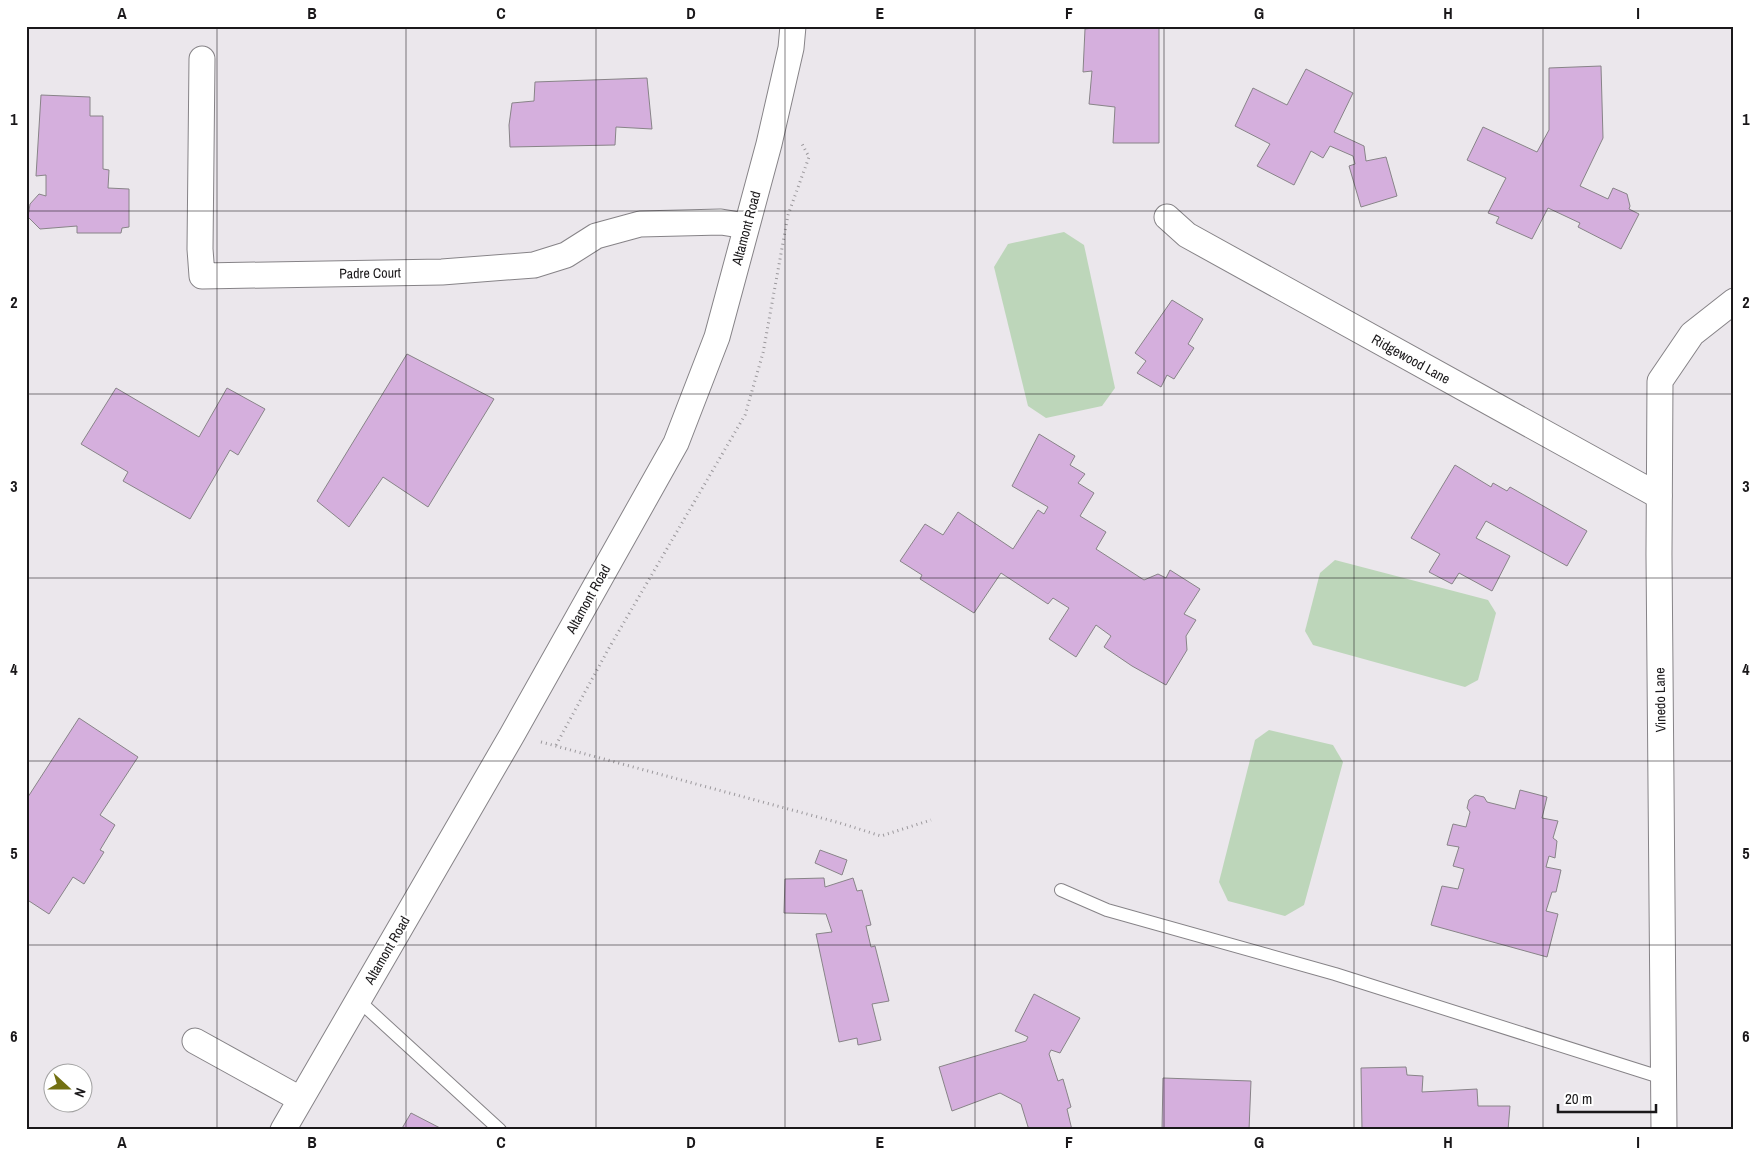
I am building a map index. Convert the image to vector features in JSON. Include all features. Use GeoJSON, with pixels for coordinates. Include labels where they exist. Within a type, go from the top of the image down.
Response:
{"type":"FeatureCollection","features":[{"type":"Feature","properties":{"kind":"street","name":"Altamont Road"},"geometry":{"type":"LineString","coordinates":[[283,1130],[512,736],[676,443],[717,337],[769,144],[791,48],[793,26]]}},
{"type":"Feature","properties":{"kind":"street","name":"Padre Court"},"geometry":{"type":"LineString","coordinates":[[202,59],[200,249],[202,276],[442,272],[534,265],[566,255],[596,236],[640,224],[721,222],[746,226]]}},
{"type":"Feature","properties":{"kind":"street","name":"Ridgewood Lane"},"geometry":{"type":"LineString","coordinates":[[1167,217],[1187,235],[1659,496]]}},
{"type":"Feature","properties":{"kind":"street","name":"Vinedo Lane"},"geometry":{"type":"LineString","coordinates":[[1664,1130],[1659,496],[1660,380],[1692,334],[1734,301]]}},
{"type":"Feature","properties":{"kind":"street"},"geometry":{"type":"LineString","coordinates":[[195,1041],[300,1099]]}},
{"type":"Feature","properties":{"kind":"lane"},"geometry":{"type":"LineString","coordinates":[[1061,890],[1107,910],[1335,974],[1663,1078]]}},
{"type":"Feature","properties":{"kind":"lane"},"geometry":{"type":"LineString","coordinates":[[358,1000],[500,1130]]}},
{"type":"Feature","properties":{"kind":"path"},"geometry":{"type":"LineString","coordinates":[[556,745],[881,836],[931,820]]}},
{"type":"Feature","properties":{"kind":"green space"},"geometry":{"type":"Polygon","coordinates":[[[1064,232],[1084,245],[1115,388],[1102,406],[1046,418],[1028,406],[994,267],[1008,244],[1064,232]]]}},
{"type":"Feature","properties":{"kind":"green space"},"geometry":{"type":"Polygon","coordinates":[[[1335,560],[1488,600],[1496,613],[1478,680],[1465,687],[1313,645],[1305,631],[1320,573],[1335,560]]]}},
{"type":"Feature","properties":{"kind":"green space"},"geometry":{"type":"Polygon","coordinates":[[[1269,730],[1333,745],[1343,762],[1304,905],[1285,916],[1228,901],[1219,882],[1255,740],[1269,730]]]}},
{"type":"Feature","properties":{"kind":"building"},"geometry":{"type":"Polygon","coordinates":[[[1110,26],[1159,26],[1159,143],[1113,143],[1115,107],[1089,104],[1092,71],[1083,72],[1085,29],[1110,26]]]}},
{"type":"Feature","properties":{"kind":"building"},"geometry":{"type":"Polygon","coordinates":[[[1601,66],[1603,138],[1580,186],[1608,199],[1613,188],[1627,194],[1629,209],[1639,214],[1621,249],[1578,227],[1580,223],[1548,208],[1532,239],[1496,223],[1499,217],[1488,213],[1506,178],[1467,160],[1483,127],[1537,152],[1549,130],[1549,68],[1601,66]]]}},
{"type":"Feature","properties":{"kind":"building"},"geometry":{"type":"Polygon","coordinates":[[[1306,69],[1353,93],[1334,132],[1364,146],[1366,161],[1386,157],[1397,196],[1361,207],[1349,166],[1355,164],[1353,156],[1330,146],[1323,158],[1311,151],[1294,185],[1257,166],[1270,144],[1235,126],[1253,88],[1287,105],[1306,69]]]}},
{"type":"Feature","properties":{"kind":"building"},"geometry":{"type":"Polygon","coordinates":[[[647,78],[652,129],[616,127],[615,145],[510,147],[509,125],[512,103],[534,101],[535,82],[647,78]]]}},
{"type":"Feature","properties":{"kind":"building"},"geometry":{"type":"Polygon","coordinates":[[[41,95],[90,97],[90,116],[103,116],[103,169],[109,170],[108,188],[129,189],[129,227],[122,228],[121,233],[77,233],[77,226],[40,229],[28,217],[30,204],[39,194],[46,196],[46,175],[36,176],[41,95]]]}},
{"type":"Feature","properties":{"kind":"building"},"geometry":{"type":"Polygon","coordinates":[[[1172,300],[1203,319],[1188,344],[1194,348],[1174,379],[1167,375],[1161,387],[1137,373],[1146,361],[1135,353],[1172,300]]]}},
{"type":"Feature","properties":{"kind":"building"},"geometry":{"type":"Polygon","coordinates":[[[407,354],[494,399],[428,507],[383,477],[349,527],[317,501],[407,354]]]}},
{"type":"Feature","properties":{"kind":"building"},"geometry":{"type":"Polygon","coordinates":[[[116,388],[199,437],[227,388],[265,409],[238,455],[230,450],[190,519],[123,481],[128,472],[81,444],[116,388]]]}},
{"type":"Feature","properties":{"kind":"building"},"geometry":{"type":"Polygon","coordinates":[[[1039,434],[1075,456],[1070,465],[1085,474],[1078,483],[1094,493],[1080,516],[1106,532],[1096,549],[1144,580],[1158,574],[1166,578],[1170,570],[1200,589],[1184,614],[1196,620],[1186,636],[1187,650],[1166,685],[1132,666],[1104,647],[1111,636],[1096,625],[1076,657],[1049,639],[1069,608],[1053,598],[1048,604],[1001,573],[974,613],[920,579],[922,575],[900,561],[925,524],[943,535],[958,512],[1013,549],[1038,510],[1044,514],[1048,507],[1012,486],[1039,434]]]}},
{"type":"Feature","properties":{"kind":"building"},"geometry":{"type":"Polygon","coordinates":[[[1455,465],[1491,487],[1493,483],[1507,491],[1510,487],[1587,531],[1567,566],[1486,521],[1476,538],[1510,556],[1492,591],[1459,573],[1452,584],[1429,572],[1440,554],[1411,538],[1455,465]]]}},
{"type":"Feature","properties":{"kind":"building"},"geometry":{"type":"Polygon","coordinates":[[[79,718],[138,757],[100,815],[115,825],[100,850],[104,852],[84,884],[73,877],[49,914],[26,899],[26,800],[79,718]]]}},
{"type":"Feature","properties":{"kind":"building"},"geometry":{"type":"Polygon","coordinates":[[[1520,790],[1547,797],[1542,818],[1558,821],[1553,838],[1557,841],[1555,858],[1549,856],[1546,867],[1561,870],[1556,892],[1552,892],[1546,911],[1558,914],[1547,957],[1431,925],[1442,886],[1458,889],[1464,869],[1453,866],[1459,847],[1447,845],[1453,824],[1466,827],[1470,812],[1467,808],[1469,800],[1475,795],[1484,797],[1487,802],[1515,809],[1520,790]]]}},
{"type":"Feature","properties":{"kind":"building"},"geometry":{"type":"Polygon","coordinates":[[[820,850],[847,860],[842,875],[815,863],[820,850]]]}},
{"type":"Feature","properties":{"kind":"building"},"geometry":{"type":"Polygon","coordinates":[[[824,878],[825,887],[853,878],[857,891],[862,890],[871,925],[866,926],[871,947],[875,946],[889,1001],[872,1004],[881,1040],[858,1045],[857,1038],[839,1042],[816,934],[832,932],[826,914],[784,913],[785,879],[824,878]]]}},
{"type":"Feature","properties":{"kind":"building"},"geometry":{"type":"Polygon","coordinates":[[[1034,994],[1080,1018],[1060,1053],[1051,1050],[1049,1054],[1058,1081],[1063,1079],[1071,1107],[1067,1109],[1072,1130],[1029,1130],[1021,1104],[1000,1093],[952,1111],[939,1067],[1026,1041],[1028,1037],[1015,1031],[1034,994]]]}},
{"type":"Feature","properties":{"kind":"building"},"geometry":{"type":"Polygon","coordinates":[[[1406,1067],[1407,1075],[1423,1076],[1422,1092],[1477,1089],[1478,1106],[1510,1106],[1508,1130],[1362,1130],[1361,1068],[1406,1067]]]}},
{"type":"Feature","properties":{"kind":"building"},"geometry":{"type":"Polygon","coordinates":[[[1163,1078],[1251,1081],[1249,1130],[1162,1130],[1163,1078]]]}},
{"type":"Feature","properties":{"kind":"building"},"geometry":{"type":"Polygon","coordinates":[[[411,1113],[442,1129],[401,1130],[411,1113]]]}}]}
